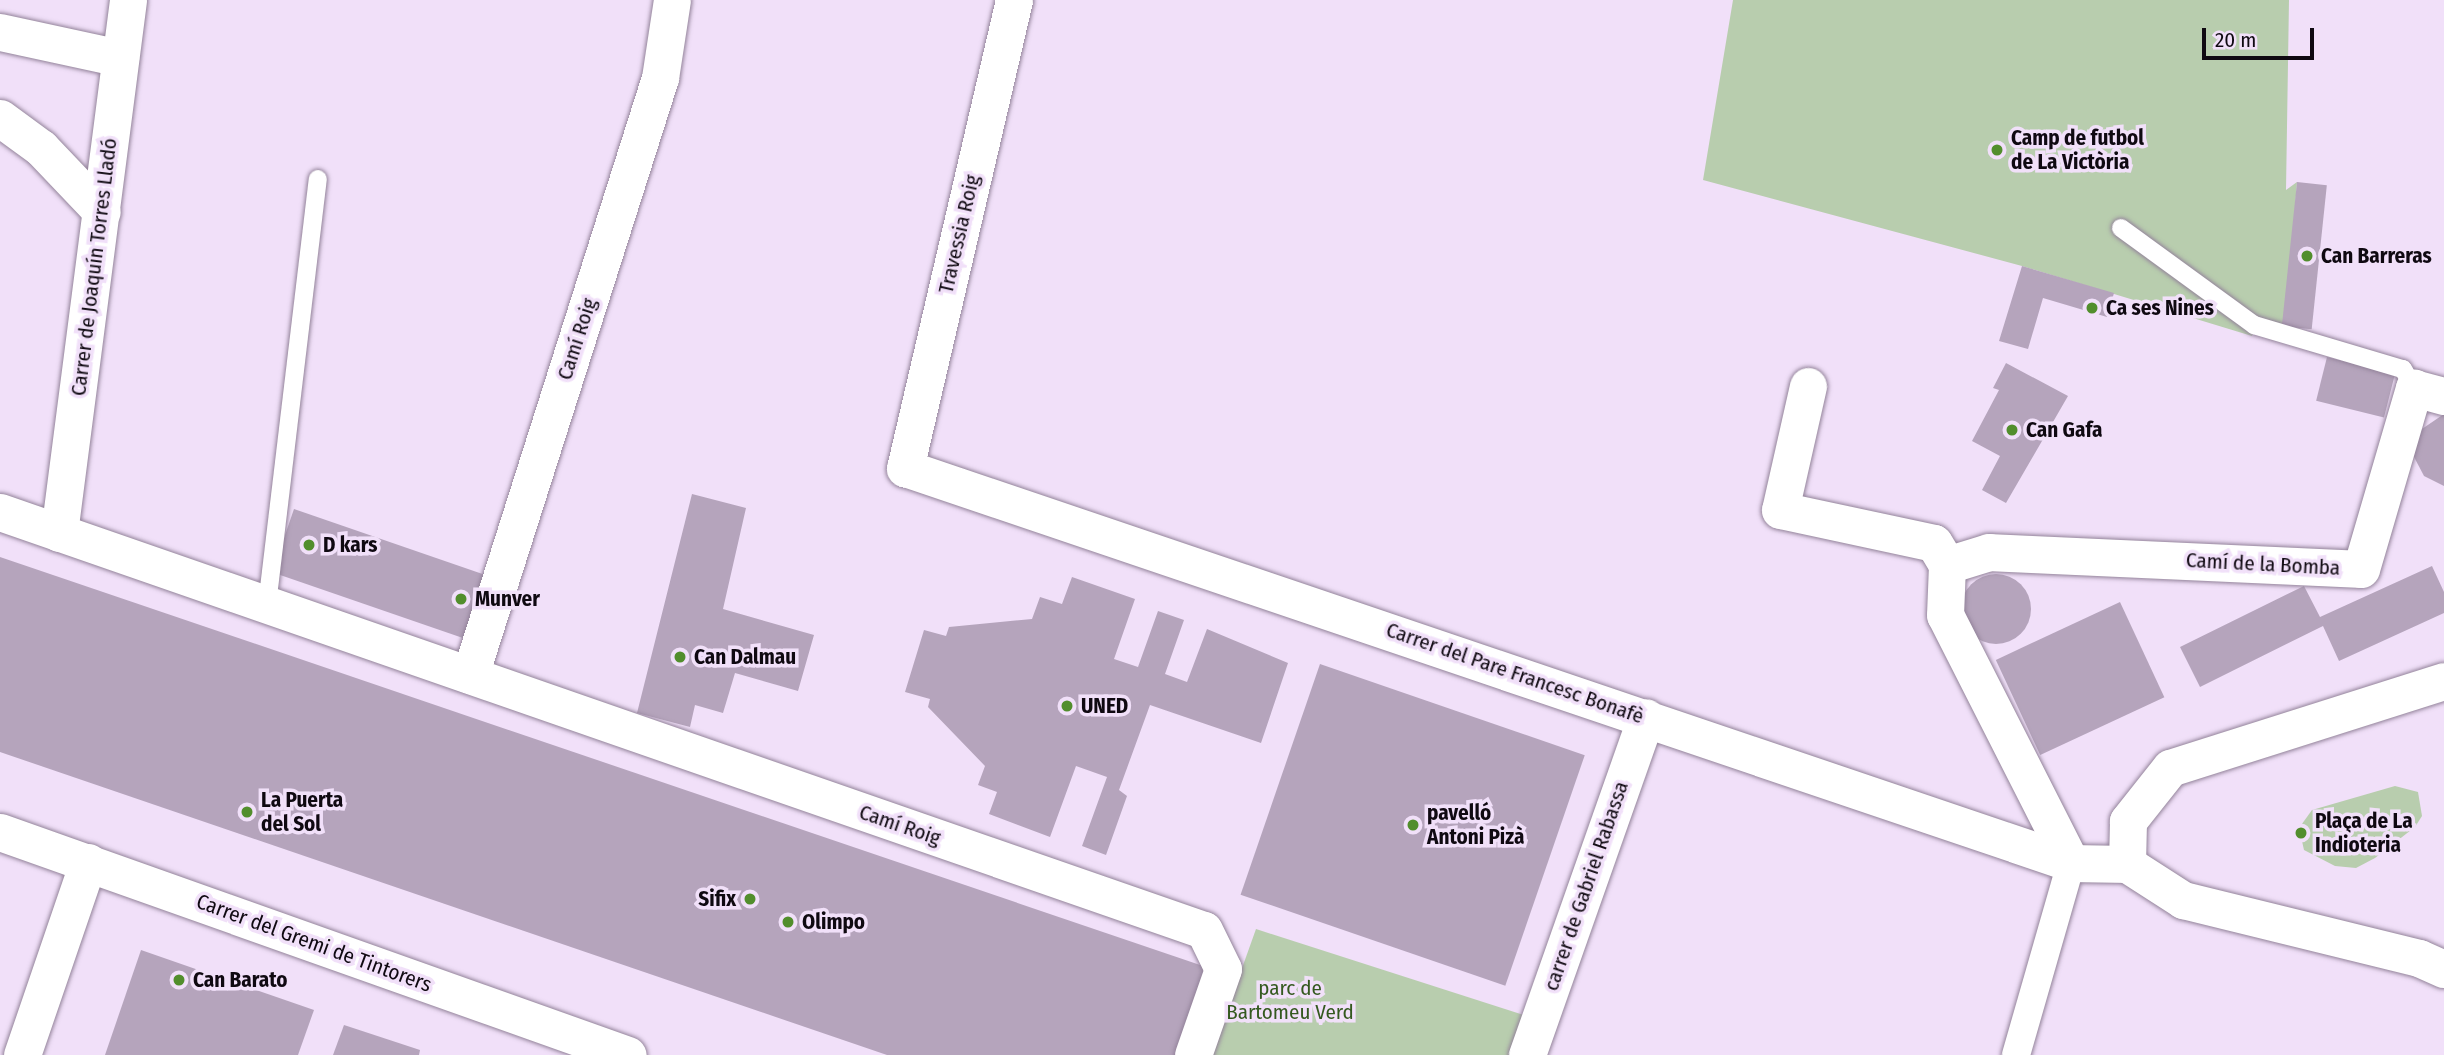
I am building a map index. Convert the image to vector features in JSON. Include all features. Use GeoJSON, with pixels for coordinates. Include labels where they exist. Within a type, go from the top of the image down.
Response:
{"type":"FeatureCollection","features":[{"type":"Feature","properties":{"kind":"street","name":"Carrer de Joaquín Torres Lladó"},"geometry":{"type":"LineString","coordinates":[[59,533],[128,0]]}},
{"type":"Feature","properties":{"kind":"street","name":"Camí Roig"},"geometry":{"type":"LineString","coordinates":[[470,675],[660,78],[672,0]]}},
{"type":"Feature","properties":{"kind":"street","name":"Travessia Roig"},"geometry":{"type":"LineString","coordinates":[[905,468],[1014,0]]}},
{"type":"Feature","properties":{"kind":"street"},"geometry":{"type":"LineString","coordinates":[[0,32],[120,58]]}},
{"type":"Feature","properties":{"kind":"street"},"geometry":{"type":"LineString","coordinates":[[0,118],[41,148],[102,212]]}},
{"type":"Feature","properties":{"kind":"street"},"geometry":{"type":"LineString","coordinates":[[1808,386],[1780,510],[1934,543],[1947,565],[1945,615],[2071,863],[2016,1055]]}},
{"type":"Feature","properties":{"kind":"street","name":"Camí de la Bomba"},"geometry":{"type":"LineString","coordinates":[[1947,565],[1989,552],[2361,569],[2429,392]]}},
{"type":"Feature","properties":{"kind":"street","name":"Carrer del Pare Francesc Bonafè"},"geometry":{"type":"LineString","coordinates":[[905,468],[2071,863],[2127,864]]}},
{"type":"Feature","properties":{"kind":"street","name":"Camí Roig"},"geometry":{"type":"LineString","coordinates":[[0,512],[1204,930],[1223,968],[1193,1055]]}},
{"type":"Feature","properties":{"kind":"street"},"geometry":{"type":"LineString","coordinates":[[2444,681],[2170,768],[2128,821],[2127,864],[2183,900],[2419,958],[2444,969]]}},
{"type":"Feature","properties":{"kind":"street","name":"carrer de Gabriel Rabassa"},"geometry":{"type":"LineString","coordinates":[[1527,1055],[1646,717]]}},
{"type":"Feature","properties":{"kind":"street","name":"Carrer del Gremi de Tintorers"},"geometry":{"type":"LineString","coordinates":[[0,832],[628,1055]]}},
{"type":"Feature","properties":{"kind":"street"},"geometry":{"type":"LineString","coordinates":[[22,1055],[88,862]]}},
{"type":"Feature","properties":{"kind":"lane"},"geometry":{"type":"LineString","coordinates":[[267,605],[318,180]]}},
{"type":"Feature","properties":{"kind":"lane"},"geometry":{"type":"LineString","coordinates":[[2121,228],[2254,325],[2403,369],[2429,392]]}},
{"type":"Feature","properties":{"kind":"green space","name":"Camp de futbol de La Victòria"},"geometry":{"type":"Polygon","coordinates":[[[1733,0],[2289,0],[2286,190],[2297,182],[2286,327],[2254,325],[2252,336],[2022,266],[1703,180],[1733,0]]]}},
{"type":"Feature","properties":{"kind":"green space"},"geometry":{"type":"Polygon","coordinates":[[[2395,786],[2418,792],[2422,816],[2415,827],[2375,858],[2356,868],[2335,866],[2304,850],[2299,828],[2312,810],[2395,786]]]}},
{"type":"Feature","properties":{"kind":"green space","name":"parc de Bartomeu Verd"},"geometry":{"type":"Polygon","coordinates":[[[1256,929],[1539,1020],[1527,1055],[1211,1055],[1256,929]]]}},
{"type":"Feature","properties":{"kind":"building","name":"Can Barreras"},"geometry":{"type":"Polygon","coordinates":[[[2297,182],[2327,185],[2312,329],[2282,326],[2297,182]]]}},
{"type":"Feature","properties":{"kind":"building","name":"Ca ses Nines"},"geometry":{"type":"Polygon","coordinates":[[[2022,266],[2114,293],[2107,317],[2043,298],[2028,349],[1999,341],[2022,266]]]}},
{"type":"Feature","properties":{"kind":"building"},"geometry":{"type":"Polygon","coordinates":[[[2327,357],[2395,374],[2384,418],[2316,401],[2327,357]]]}},
{"type":"Feature","properties":{"kind":"building","name":"Can Gafa"},"geometry":{"type":"Polygon","coordinates":[[[2006,363],[2068,396],[2006,503],[1982,490],[2000,456],[1972,441],[1999,390],[1993,388],[2006,363]]]}},
{"type":"Feature","properties":{"kind":"building"},"geometry":{"type":"Polygon","coordinates":[[[2444,414],[2444,486],[2424,476],[2413,455],[2419,431],[2444,414]]]}},
{"type":"Feature","properties":{"kind":"building","name":"Can Dalmau"},"geometry":{"type":"Polygon","coordinates":[[[692,494],[746,508],[723,609],[814,635],[798,691],[735,673],[723,713],[695,705],[690,727],[637,713],[692,494]]]}},
{"type":"Feature","properties":{"kind":"building"},"geometry":{"type":"Polygon","coordinates":[[[294,509],[487,575],[465,639],[272,572],[294,509]]]}},
{"type":"Feature","properties":{"kind":"building"},"geometry":{"type":"Polygon","coordinates":[[[0,557],[1206,967],[1176,1055],[887,1055],[0,752],[0,557]]]}},
{"type":"Feature","properties":{"kind":"building"},"geometry":{"type":"Polygon","coordinates":[[[2432,566],[2444,592],[2444,613],[2339,661],[2323,626],[2200,687],[2180,647],[2304,586],[2320,617],[2432,566]]]}},
{"type":"Feature","properties":{"kind":"building"},"geometry":{"type":"Polygon","coordinates":[[[1989,574],[2003,574],[2016,580],[2025,589],[2031,609],[2029,622],[2021,634],[2003,644],[1989,644],[1976,638],[1967,629],[1961,616],[1961,602],[1967,589],[1976,580],[1989,574]]]}},
{"type":"Feature","properties":{"kind":"building"},"geometry":{"type":"Polygon","coordinates":[[[1072,577],[1135,599],[1114,659],[1138,667],[1158,611],[1184,620],[1165,674],[1187,682],[1207,629],[1288,663],[1261,743],[1150,705],[1119,790],[1127,796],[1106,855],[1082,846],[1107,777],[1076,766],[1050,837],[989,814],[997,792],[978,785],[985,766],[928,707],[930,699],[905,692],[924,630],[946,636],[949,627],[1032,619],[1040,597],[1062,604],[1072,577]]]}},
{"type":"Feature","properties":{"kind":"building"},"geometry":{"type":"Polygon","coordinates":[[[2120,602],[2164,697],[2040,755],[1996,660],[2120,602]]]}},
{"type":"Feature","properties":{"kind":"building","name":"pavelló Antoni Pizà"},"geometry":{"type":"Polygon","coordinates":[[[1320,664],[1585,755],[1505,986],[1241,895],[1320,664]]]}},
{"type":"Feature","properties":{"kind":"building","name":"Can Barato"},"geometry":{"type":"Polygon","coordinates":[[[141,950],[314,1010],[298,1055],[105,1055],[141,950]]]}},
{"type":"Feature","properties":{"kind":"building"},"geometry":{"type":"Polygon","coordinates":[[[344,1025],[420,1050],[419,1055],[333,1055],[344,1025]]]}},
{"type":"Feature","properties":{"kind":"place","name":"Camp de futbol de La Victòria"},"geometry":{"type":"Point","coordinates":[1997,150]}},
{"type":"Feature","properties":{"kind":"place","name":"Can Barreras"},"geometry":{"type":"Point","coordinates":[2307,256]}},
{"type":"Feature","properties":{"kind":"place","name":"Ca ses Nines"},"geometry":{"type":"Point","coordinates":[2092,308]}},
{"type":"Feature","properties":{"kind":"place","name":"Can Gafa"},"geometry":{"type":"Point","coordinates":[2012,430]}},
{"type":"Feature","properties":{"kind":"place","name":"D kars"},"geometry":{"type":"Point","coordinates":[309,545]}},
{"type":"Feature","properties":{"kind":"place","name":"Munver"},"geometry":{"type":"Point","coordinates":[461,599]}},
{"type":"Feature","properties":{"kind":"place","name":"Can Dalmau"},"geometry":{"type":"Point","coordinates":[680,657]}},
{"type":"Feature","properties":{"kind":"place","name":"UNED"},"geometry":{"type":"Point","coordinates":[1067,706]}},
{"type":"Feature","properties":{"kind":"place","name":"La Puerta del Sol"},"geometry":{"type":"Point","coordinates":[247,812]}},
{"type":"Feature","properties":{"kind":"place","name":"pavelló Antoni Pizà"},"geometry":{"type":"Point","coordinates":[1413,825]}},
{"type":"Feature","properties":{"kind":"place","name":"Plaça de La Indioteria"},"geometry":{"type":"Point","coordinates":[2301,833]}},
{"type":"Feature","properties":{"kind":"place","name":"Sifix"},"geometry":{"type":"Point","coordinates":[750,899]}},
{"type":"Feature","properties":{"kind":"place","name":"Olimpo"},"geometry":{"type":"Point","coordinates":[788,922]}},
{"type":"Feature","properties":{"kind":"place","name":"Can Barato"},"geometry":{"type":"Point","coordinates":[179,980]}}]}
